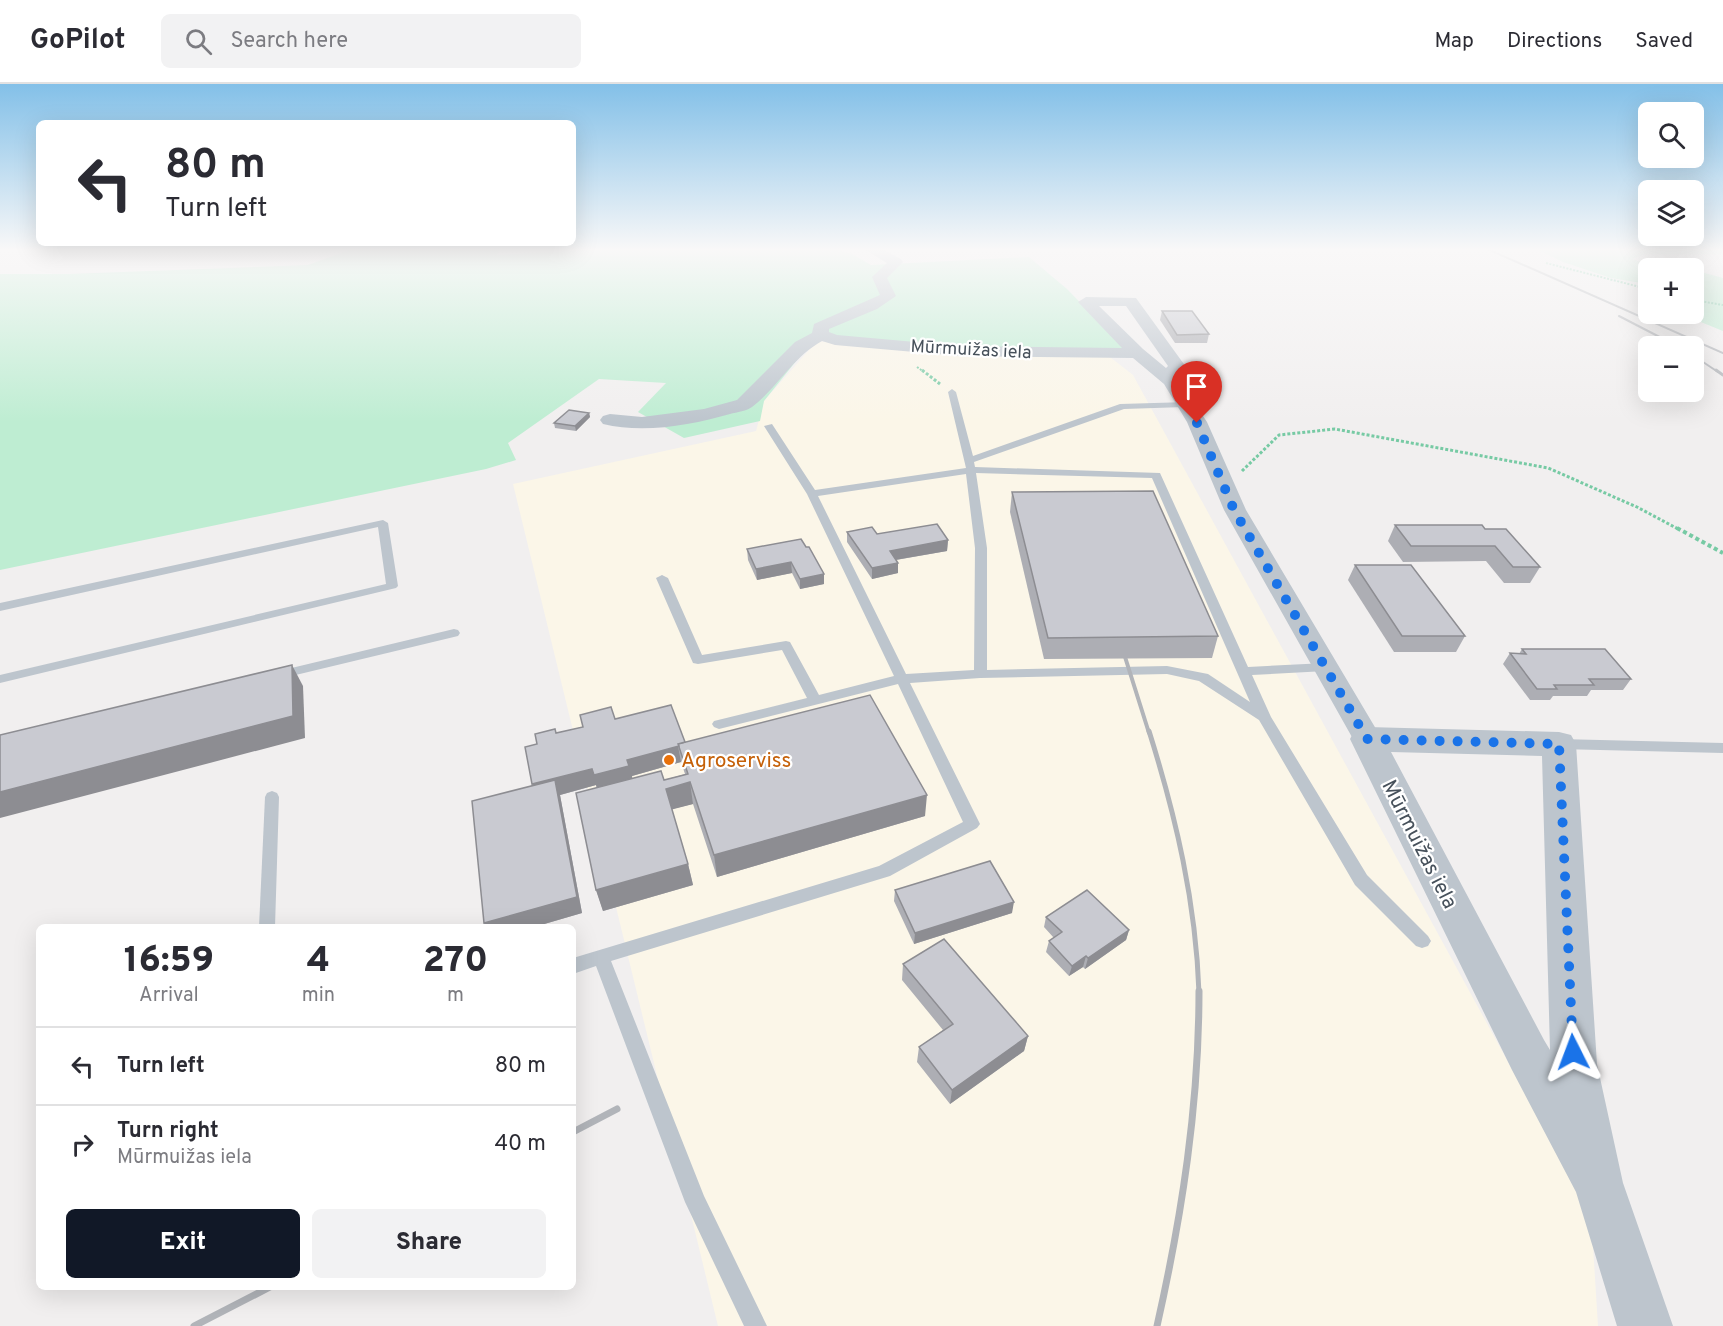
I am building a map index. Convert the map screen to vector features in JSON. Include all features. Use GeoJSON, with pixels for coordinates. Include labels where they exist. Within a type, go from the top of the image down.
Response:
{"type":"FeatureCollection","features":[{"type":"Feature","properties":{"kind":"street"},"geometry":{"type":"LineString","coordinates":[[610,420],[642,423],[705,415],[744,404],[801,346],[821,335],[820,327],[874,306]]}},
{"type":"Feature","properties":{"kind":"street","name":"Mūrmuižas iela"},"geometry":{"type":"LineString","coordinates":[[1090,306],[1137,353],[1166,377],[1197,423],[1234,510],[1367,739],[1528,1055],[1598,1184],[1645,1326]]}},
{"type":"Feature","properties":{"kind":"street","name":"Mūrmuižas iela"},"geometry":{"type":"LineString","coordinates":[[1134,306],[1177,367],[1166,377]]}},
{"type":"Feature","properties":{"kind":"street","name":"Mūrmuižas iela"},"geometry":{"type":"LineString","coordinates":[[821,335],[835,340],[960,351],[1137,353]]}},
{"type":"Feature","properties":{"kind":"street"},"geometry":{"type":"LineString","coordinates":[[1367,739],[1559,744],[1574,1064],[1598,1184]]}},
{"type":"Feature","properties":{"kind":"lane"},"geometry":{"type":"LineString","coordinates":[[952,392],[970,466],[981,548],[980,674]]}},
{"type":"Feature","properties":{"kind":"lane"},"geometry":{"type":"LineString","coordinates":[[812,494],[970,466],[1123,406],[1185,404]]}},
{"type":"Feature","properties":{"kind":"lane"},"geometry":{"type":"LineString","coordinates":[[576,965],[884,871],[972,824],[812,494],[769,426]]}},
{"type":"Feature","properties":{"kind":"lane"},"geometry":{"type":"LineString","coordinates":[[970,466],[1156,475],[1264,717],[1361,880],[1422,941]]}},
{"type":"Feature","properties":{"kind":"lane"},"geometry":{"type":"LineString","coordinates":[[0,607],[382,523],[392,586],[0,679]]}},
{"type":"Feature","properties":{"kind":"lane"},"geometry":{"type":"LineString","coordinates":[[662,578],[698,660],[786,645],[815,700]]}},
{"type":"Feature","properties":{"kind":"lane"},"geometry":{"type":"LineString","coordinates":[[268,678],[454,633]]}},
{"type":"Feature","properties":{"kind":"lane"},"geometry":{"type":"LineString","coordinates":[[1243,671],[1326,667]]}},
{"type":"Feature","properties":{"kind":"lane"},"geometry":{"type":"LineString","coordinates":[[719,724],[901,679],[980,674],[1167,670],[1203,677],[1264,717]]}},
{"type":"Feature","properties":{"kind":"lane"},"geometry":{"type":"LineString","coordinates":[[1559,744],[1723,748]]}},
{"type":"Feature","properties":{"kind":"lane"},"geometry":{"type":"LineString","coordinates":[[267,924],[272,797]]}},
{"type":"Feature","properties":{"kind":"lane"},"geometry":{"type":"LineString","coordinates":[[601,957],[696,1202],[756,1326]]}},
{"type":"Feature","properties":{"kind":"path"},"geometry":{"type":"LineString","coordinates":[[910,363],[952,392]]}},
{"type":"Feature","properties":{"kind":"path"},"geometry":{"type":"LineString","coordinates":[[1225,488],[1279,435],[1335,429],[1548,468],[1637,507],[1723,553]]}},
{"type":"Feature","properties":{"kind":"shaded area"},"geometry":{"type":"Polygon","coordinates":[[[817,341],[967,357],[1110,357],[1133,375],[1591,1214],[1598,1326],[718,1326],[513,484],[756,431],[764,401],[817,341]]]}},
{"type":"Feature","properties":{"kind":"green space"},"geometry":{"type":"Polygon","coordinates":[[[0,306],[1083,306],[1126,350],[971,351],[813,340],[764,401],[760,421],[684,438],[638,412],[666,383],[599,379],[508,443],[516,460],[486,469],[0,570],[0,306]]]}},
{"type":"Feature","properties":{"kind":"green space"},"geometry":{"type":"Polygon","coordinates":[[[1704,306],[1723,306],[1723,331],[1704,323],[1704,306]]]}},
{"type":"Feature","properties":{"kind":"building"},"geometry":{"type":"Polygon","coordinates":[[[1162,311],[1192,311],[1209,334],[1177,335],[1162,311]]]}},
{"type":"Feature","properties":{"kind":"building"},"geometry":{"type":"Polygon","coordinates":[[[569,410],[589,413],[575,426],[554,423],[569,410]]]}},
{"type":"Feature","properties":{"kind":"building"},"geometry":{"type":"Polygon","coordinates":[[[1153,491],[1218,636],[1048,638],[1012,492],[1153,491]]]}},
{"type":"Feature","properties":{"kind":"building"},"geometry":{"type":"Polygon","coordinates":[[[937,524],[948,540],[890,551],[898,563],[872,568],[847,532],[872,527],[877,534],[937,524]]]}},
{"type":"Feature","properties":{"kind":"building"},"geometry":{"type":"Polygon","coordinates":[[[1395,525],[1482,525],[1485,529],[1506,529],[1540,567],[1513,567],[1495,546],[1411,546],[1395,525]]]}},
{"type":"Feature","properties":{"kind":"building"},"geometry":{"type":"Polygon","coordinates":[[[801,539],[806,547],[809,547],[824,574],[800,579],[791,562],[756,569],[747,549],[801,539]]]}},
{"type":"Feature","properties":{"kind":"building"},"geometry":{"type":"Polygon","coordinates":[[[1355,565],[1411,565],[1465,636],[1402,636],[1355,565]]]}},
{"type":"Feature","properties":{"kind":"building"},"geometry":{"type":"Polygon","coordinates":[[[1522,649],[1605,649],[1631,679],[1589,679],[1594,685],[1554,685],[1557,689],[1537,689],[1510,653],[1526,654],[1522,649]]]}},
{"type":"Feature","properties":{"kind":"building"},"geometry":{"type":"Polygon","coordinates":[[[292,665],[293,716],[0,792],[0,735],[292,665]]]}},
{"type":"Feature","properties":{"kind":"building"},"geometry":{"type":"Polygon","coordinates":[[[870,695],[927,795],[714,855],[690,782],[666,789],[688,864],[596,890],[576,793],[661,771],[664,780],[688,774],[678,744],[870,695]]]}},
{"type":"Feature","properties":{"kind":"building"},"geometry":{"type":"Polygon","coordinates":[[[671,705],[685,742],[678,744],[679,746],[627,760],[629,766],[594,775],[592,769],[532,784],[525,747],[537,744],[535,734],[555,729],[556,733],[583,727],[580,715],[611,707],[615,719],[671,705]]]}},
{"type":"Feature","properties":{"kind":"building"},"geometry":{"type":"Polygon","coordinates":[[[555,780],[577,897],[484,923],[472,801],[555,780]]]}},
{"type":"Feature","properties":{"kind":"building"},"geometry":{"type":"Polygon","coordinates":[[[990,861],[1014,902],[915,933],[895,890],[990,861]]]}},
{"type":"Feature","properties":{"kind":"building"},"geometry":{"type":"Polygon","coordinates":[[[1087,890],[1129,930],[1072,966],[1049,941],[1062,932],[1046,917],[1087,890]]]}},
{"type":"Feature","properties":{"kind":"building"},"geometry":{"type":"Polygon","coordinates":[[[944,939],[1028,1036],[952,1090],[919,1047],[953,1024],[903,964],[944,939]]]}},
{"type":"Feature","properties":{"kind":"railway"},"geometry":{"type":"LineString","coordinates":[[1616,306],[1723,353]]}},
{"type":"Feature","properties":{"kind":"railway"},"geometry":{"type":"LineString","coordinates":[[1619,316],[1658,336]]}},
{"type":"Feature","properties":{"kind":"railway"},"geometry":{"type":"LineString","coordinates":[[1704,363],[1718,372]]}},
{"type":"Feature","properties":{"kind":"railway"},"geometry":{"type":"LineString","coordinates":[[1716,370],[1723,375]]}},
{"type":"Feature","properties":{"kind":"railway"},"geometry":{"type":"LineString","coordinates":[[1120,641],[1149,733]]}},
{"type":"Feature","properties":{"kind":"railway"},"geometry":{"type":"LineString","coordinates":[[1149,731],[1168,796],[1183,860],[1194,926],[1199,992]]}},
{"type":"Feature","properties":{"kind":"railway"},"geometry":{"type":"LineString","coordinates":[[1157,1326],[1174,1243],[1187,1160],[1196,1076],[1199,992]]}},
{"type":"Feature","properties":{"kind":"railway"},"geometry":{"type":"LineString","coordinates":[[576,1130],[617,1109]]}},
{"type":"Feature","properties":{"kind":"railway"},"geometry":{"type":"LineString","coordinates":[[194,1326],[264,1290]]}},
{"type":"Feature","properties":{"kind":"place","name":"Agroserviss"},"geometry":{"type":"Point","coordinates":[669,760]}},
{"type":"Feature","properties":{"kind":"route"},"geometry":{"type":"LineString","coordinates":[[1197,423],[1234,510],[1367,739],[1559,744],[1573,1052]]}}]}
